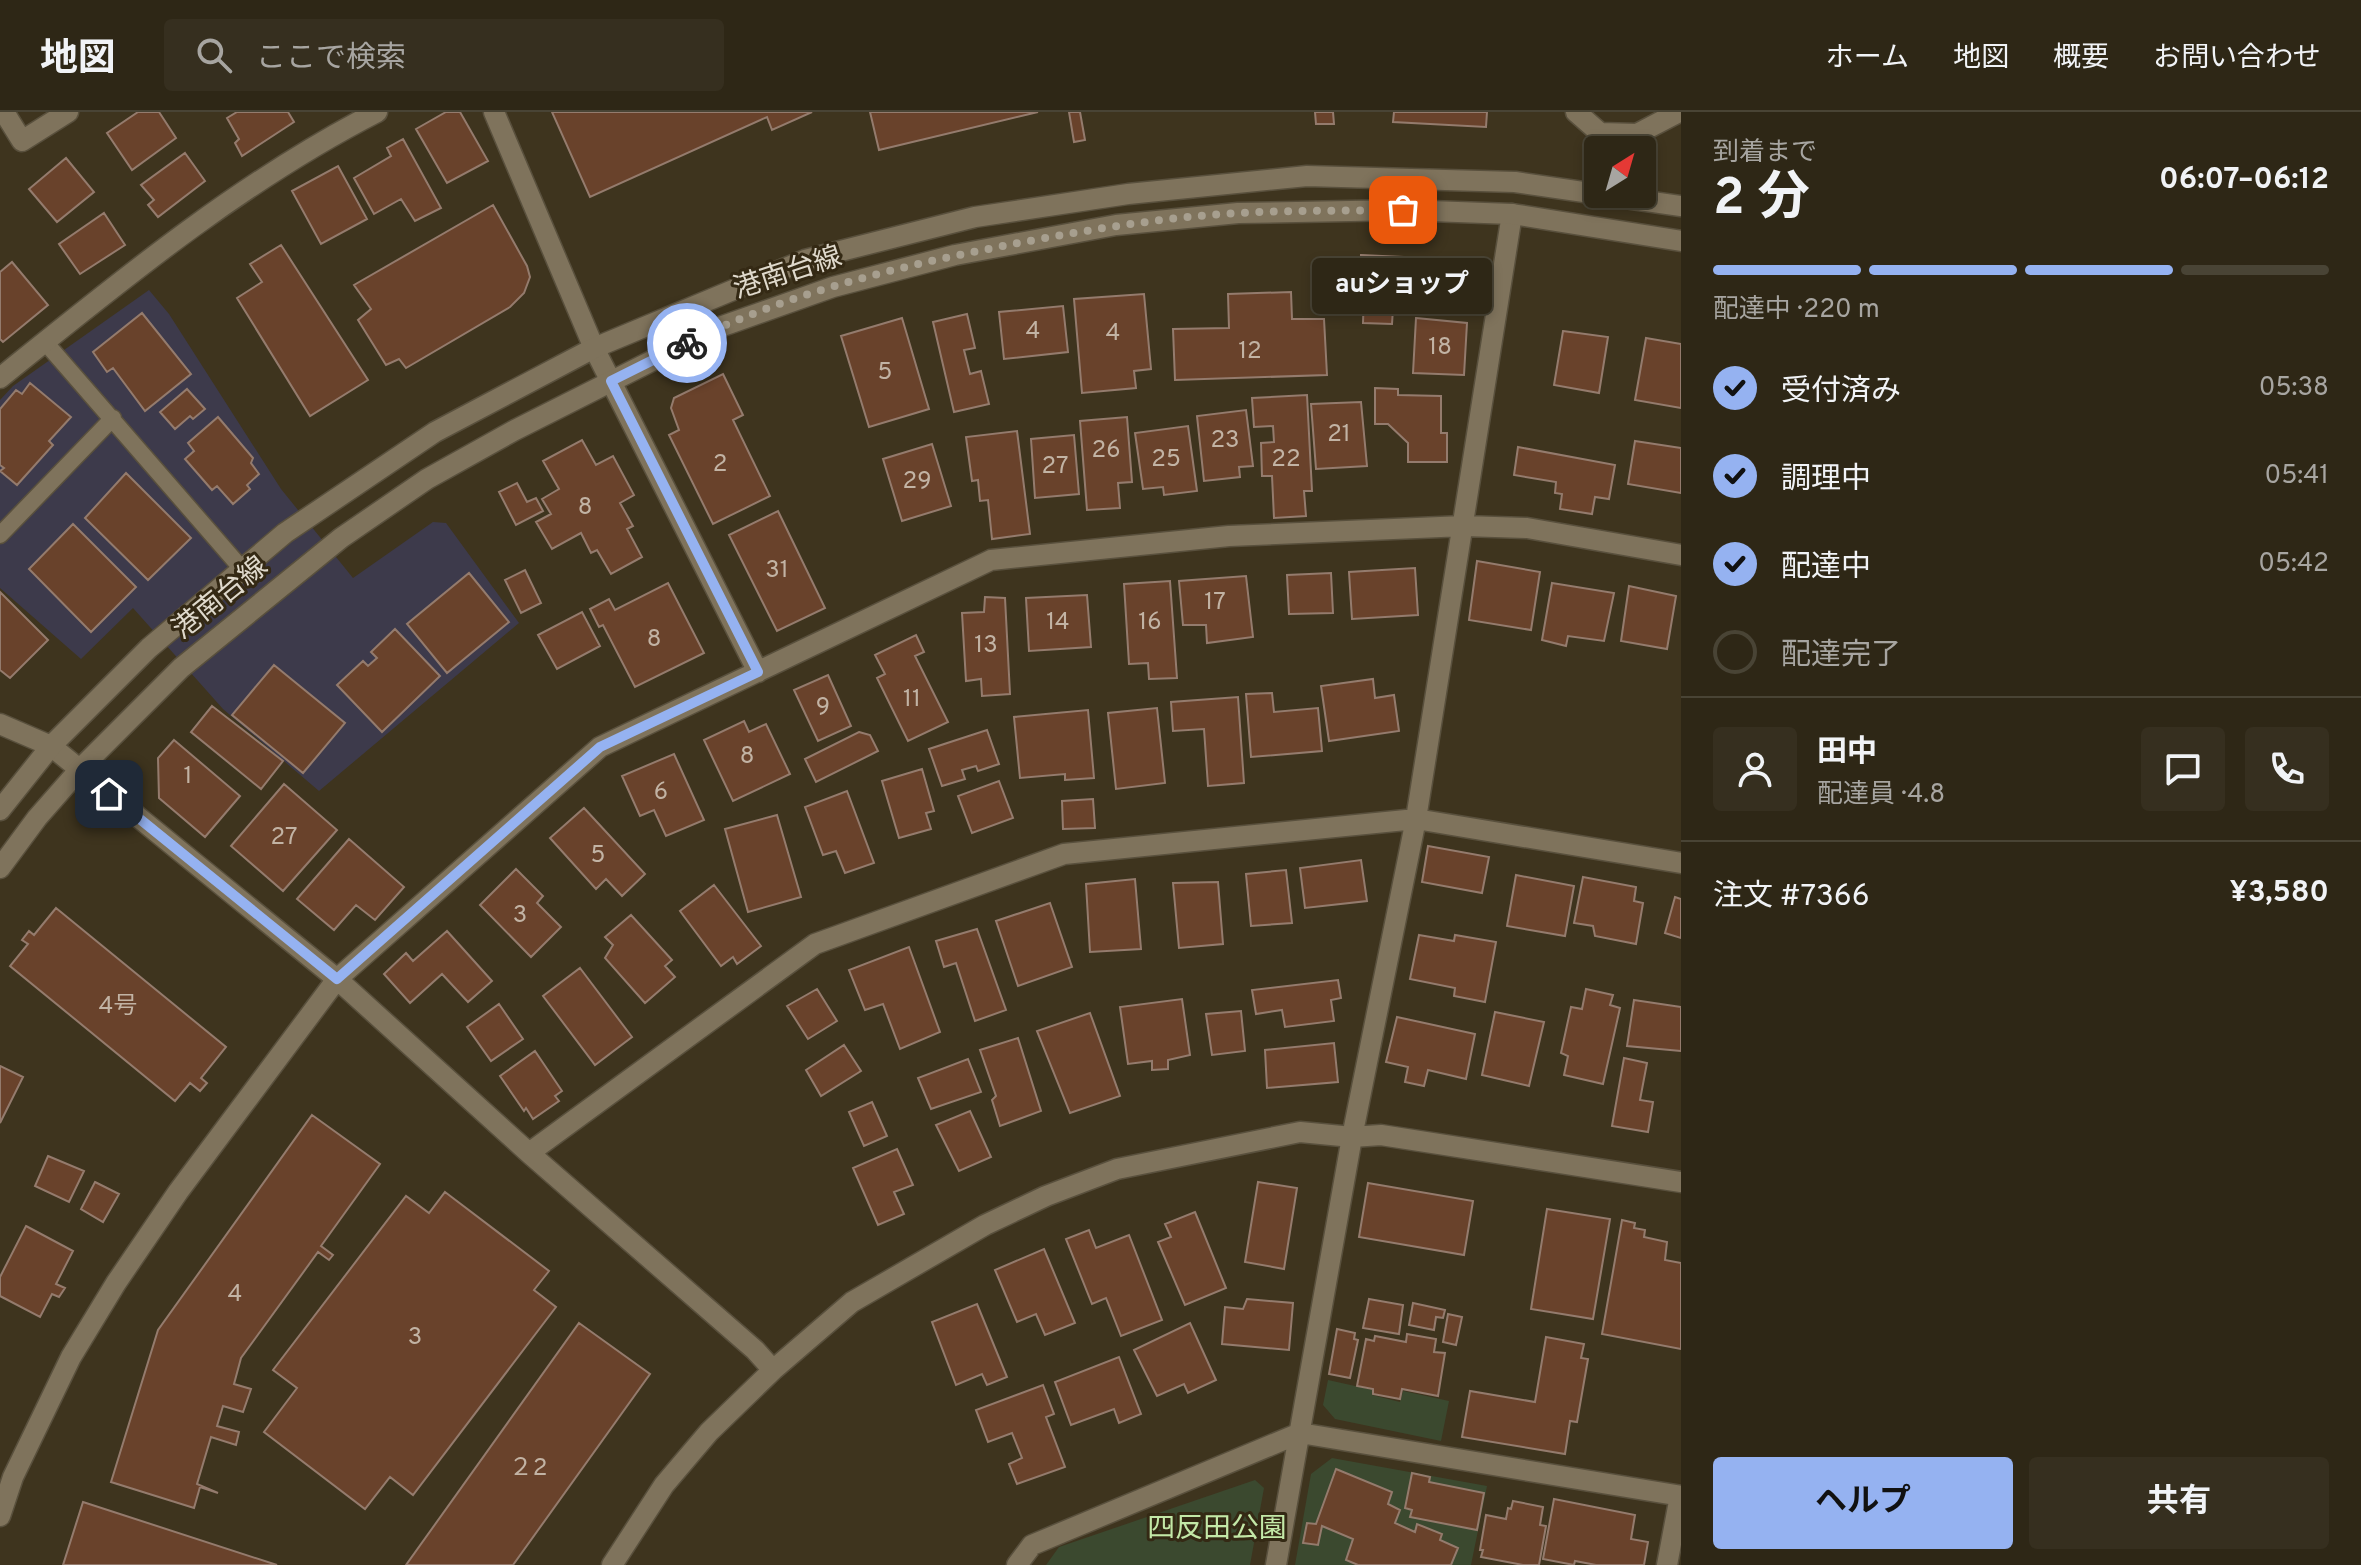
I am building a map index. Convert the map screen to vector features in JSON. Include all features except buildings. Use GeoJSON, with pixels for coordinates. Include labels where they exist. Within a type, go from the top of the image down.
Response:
{"type":"FeatureCollection","features":[{"type":"Feature","properties":{"kind":"street"},"geometry":{"type":"LineString","coordinates":[[4,112],[22,141],[68,112]]}},
{"type":"Feature","properties":{"kind":"street"},"geometry":{"type":"LineString","coordinates":[[0,378],[136,269],[341,119],[377,112]]}},
{"type":"Feature","properties":{"kind":"street"},"geometry":{"type":"LineString","coordinates":[[494,112],[594,348],[758,672]]}},
{"type":"Feature","properties":{"kind":"street"},"geometry":{"type":"LineString","coordinates":[[1576,112],[1600,133],[1637,134],[1679,112]]}},
{"type":"Feature","properties":{"kind":"street"},"geometry":{"type":"LineString","coordinates":[[0,810],[51,746],[149,648],[285,533],[435,432],[594,348],[805,260],[975,217],[1128,194],[1307,176],[1515,182],[1681,206]]}},
{"type":"Feature","properties":{"kind":"street","name":"港南台線"},"geometry":{"type":"LineString","coordinates":[[0,868],[37,818],[80,769],[181,668],[341,538],[427,479],[717,328],[833,287],[955,255],[1116,225],[1238,213],[1403,210],[1512,214],[1681,241]]}},
{"type":"Feature","properties":{"kind":"street"},"geometry":{"type":"LineString","coordinates":[[1276,1565],[1352,1137],[1416,819],[1512,214]]}},
{"type":"Feature","properties":{"kind":"street"},"geometry":{"type":"LineString","coordinates":[[0,1516],[13,1477],[71,1357],[116,1283],[178,1192],[337,979],[600,747],[991,560],[1229,536],[1464,526],[1527,528],[1681,555]]}},
{"type":"Feature","properties":{"kind":"street"},"geometry":{"type":"LineString","coordinates":[[0,724],[51,746],[337,979],[529,1153],[755,1350],[773,1370]]}},
{"type":"Feature","properties":{"kind":"street"},"geometry":{"type":"LineString","coordinates":[[529,1153],[815,944],[1064,854],[1416,819],[1681,863]]}},
{"type":"Feature","properties":{"kind":"street"},"geometry":{"type":"LineString","coordinates":[[612,1565],[664,1485],[709,1432],[773,1370],[852,1302],[985,1225],[1046,1196],[1117,1169],[1300,1132],[1352,1137],[1381,1135],[1681,1182]]}},
{"type":"Feature","properties":{"kind":"street"},"geometry":{"type":"LineString","coordinates":[[1017,1565],[1032,1545],[1300,1433],[1680,1496],[1667,1565]]}},
{"type":"Feature","properties":{"kind":"lane"},"geometry":{"type":"LineString","coordinates":[[45,342],[242,569]]}},
{"type":"Feature","properties":{"kind":"lane"},"geometry":{"type":"LineString","coordinates":[[0,535],[113,418]]}},
{"type":"Feature","properties":{"kind":"shaded area"},"geometry":{"type":"Polygon","coordinates":[[[149,290],[169,314],[281,489],[353,578],[433,522],[446,523],[519,623],[319,791],[223,709],[133,608],[81,659],[0,588],[0,400],[13,386],[149,290]]]}},
{"type":"Feature","properties":{"kind":"green space"},"geometry":{"type":"Polygon","coordinates":[[[1328,1380],[1373,1390],[1372,1395],[1400,1402],[1403,1391],[1449,1401],[1441,1441],[1335,1419],[1323,1405],[1328,1380]]]}},
{"type":"Feature","properties":{"kind":"green space"},"geometry":{"type":"Polygon","coordinates":[[[1332,1458],[1487,1486],[1471,1565],[1295,1565],[1311,1474],[1332,1458]]]}},
{"type":"Feature","properties":{"kind":"green space","name":"四反田公園"},"geometry":{"type":"Polygon","coordinates":[[[1255,1480],[1264,1488],[1250,1565],[1046,1565],[1059,1547],[1255,1480]]]}},
{"type":"Feature","properties":{"kind":"way so far"},"geometry":{"type":"LineString","coordinates":[[687,343],[717,328],[833,287],[955,255],[1116,225],[1238,213],[1403,210]]}},
{"type":"Feature","properties":{"kind":"place","name":"auショップ"},"geometry":{"type":"Point","coordinates":[1403,210]}},
{"type":"Feature","properties":{"kind":"route"},"geometry":{"type":"LineString","coordinates":[[109,794],[337,979],[600,747],[758,672],[611,381],[687,343]]}}]}
